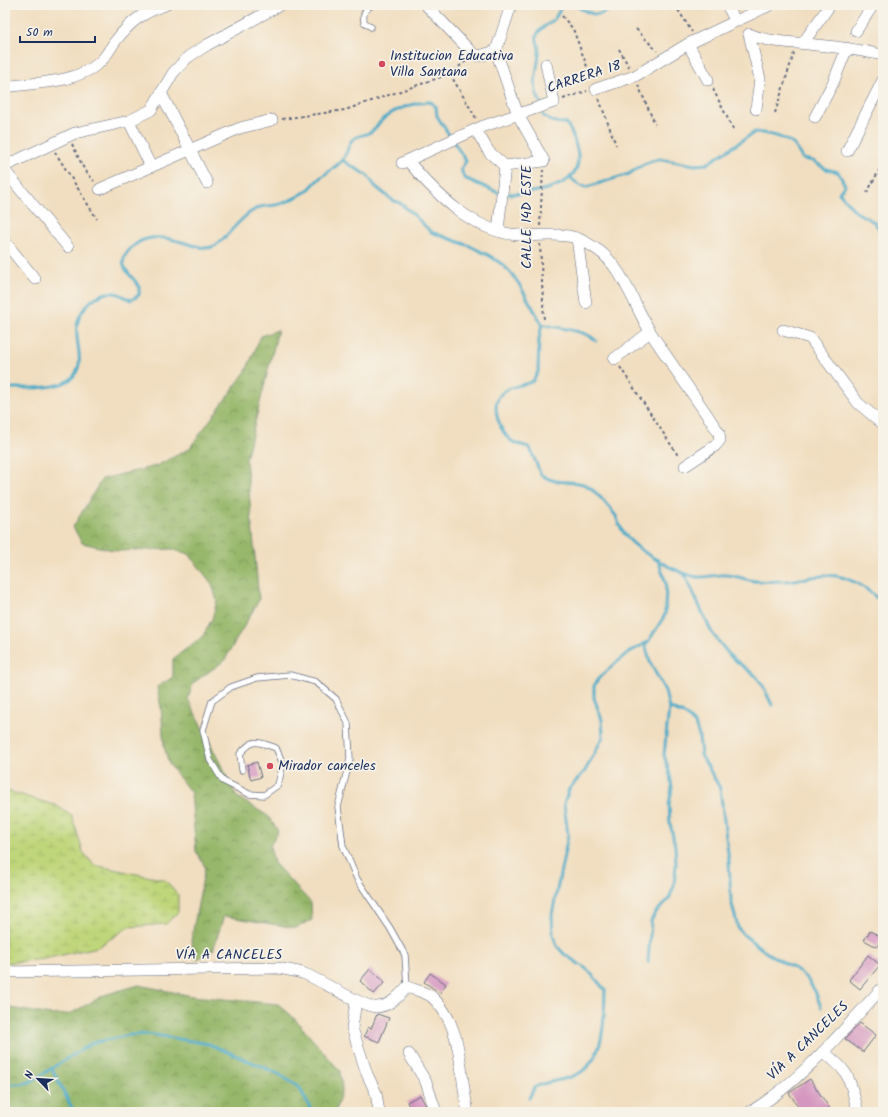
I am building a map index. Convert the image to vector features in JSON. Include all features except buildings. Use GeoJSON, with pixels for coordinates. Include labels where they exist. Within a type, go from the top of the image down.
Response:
{"type":"FeatureCollection","features":[{"type":"Feature","properties":{"kind":"street"},"geometry":{"type":"LineString","coordinates":[[5,88],[60,80],[79,75],[100,62],[133,20],[151,10],[165,5]]}},
{"type":"Feature","properties":{"kind":"street"},"geometry":{"type":"LineString","coordinates":[[5,166],[75,133],[129,121],[151,110],[173,73],[188,57],[280,5]]}},
{"type":"Feature","properties":{"kind":"street"},"geometry":{"type":"LineString","coordinates":[[426,5],[474,54],[479,56],[496,51],[511,5]]}},
{"type":"Feature","properties":{"kind":"street"},"geometry":{"type":"LineString","coordinates":[[727,5],[735,20]]}},
{"type":"Feature","properties":{"kind":"street","name":"CARRERA 18"},"geometry":{"type":"LineString","coordinates":[[596,88],[635,76],[692,42],[735,20],[770,5]]}},
{"type":"Feature","properties":{"kind":"street"},"geometry":{"type":"LineString","coordinates":[[800,44],[830,5]]}},
{"type":"Feature","properties":{"kind":"street"},"geometry":{"type":"LineString","coordinates":[[856,31],[873,5]]}},
{"type":"Feature","properties":{"kind":"street"},"geometry":{"type":"LineString","coordinates":[[756,109],[760,79],[749,34],[759,38],[800,44],[847,48],[883,55]]}},
{"type":"Feature","properties":{"kind":"street"},"geometry":{"type":"LineString","coordinates":[[692,42],[708,80]]}},
{"type":"Feature","properties":{"kind":"street"},"geometry":{"type":"LineString","coordinates":[[815,117],[833,83],[847,48]]}},
{"type":"Feature","properties":{"kind":"street","name":"CALLE 14D ESTE"},"geometry":{"type":"LineString","coordinates":[[496,51],[518,115],[544,161]]}},
{"type":"Feature","properties":{"kind":"street"},"geometry":{"type":"LineString","coordinates":[[546,64],[554,102]]}},
{"type":"Feature","properties":{"kind":"street"},"geometry":{"type":"LineString","coordinates":[[847,151],[883,80]]}},
{"type":"Feature","properties":{"kind":"street"},"geometry":{"type":"LineString","coordinates":[[161,93],[188,150],[207,183]]}},
{"type":"Feature","properties":{"kind":"street","name":"CARRERA 18"},"geometry":{"type":"LineString","coordinates":[[498,231],[468,218],[433,189],[405,162],[448,144],[459,137],[554,102]]}},
{"type":"Feature","properties":{"kind":"street"},"geometry":{"type":"LineString","coordinates":[[100,188],[150,165],[240,128],[272,120]]}},
{"type":"Feature","properties":{"kind":"street"},"geometry":{"type":"LineString","coordinates":[[129,121],[150,165]]}},
{"type":"Feature","properties":{"kind":"street"},"geometry":{"type":"LineString","coordinates":[[479,129],[489,152],[505,166],[544,161]]}},
{"type":"Feature","properties":{"kind":"street"},"geometry":{"type":"LineString","coordinates":[[505,166],[498,231],[518,235],[577,238],[596,249],[606,257],[629,290],[650,332],[719,433],[720,440],[715,446],[685,466]]}},
{"type":"Feature","properties":{"kind":"street"},"geometry":{"type":"LineString","coordinates":[[5,172],[68,247]]}},
{"type":"Feature","properties":{"kind":"street"},"geometry":{"type":"LineString","coordinates":[[577,238],[586,303]]}},
{"type":"Feature","properties":{"kind":"street"},"geometry":{"type":"LineString","coordinates":[[5,242],[35,279]]}},
{"type":"Feature","properties":{"kind":"street"},"geometry":{"type":"LineString","coordinates":[[783,330],[810,338],[858,403],[883,424]]}},
{"type":"Feature","properties":{"kind":"street"},"geometry":{"type":"LineString","coordinates":[[614,359],[650,332]]}},
{"type":"Feature","properties":{"kind":"street","name":"VÍA A CANCELES"},"geometry":{"type":"LineString","coordinates":[[5,972],[278,968],[304,973],[343,992],[356,1001],[376,1008],[389,1003],[400,996],[407,987]]}},
{"type":"Feature","properties":{"kind":"street"},"geometry":{"type":"LineString","coordinates":[[407,987],[431,996],[447,1014],[455,1036],[468,1112]]}},
{"type":"Feature","properties":{"kind":"street","name":"VÍA A CANCELES"},"geometry":{"type":"LineString","coordinates":[[750,1112],[782,1089],[823,1052],[883,987]]}},
{"type":"Feature","properties":{"kind":"street"},"geometry":{"type":"LineString","coordinates":[[356,1001],[352,1028],[367,1074],[376,1093],[379,1112]]}},
{"type":"Feature","properties":{"kind":"street"},"geometry":{"type":"LineString","coordinates":[[823,1052],[837,1062],[848,1074],[858,1112]]}},
{"type":"Feature","properties":{"kind":"street"},"geometry":{"type":"LineString","coordinates":[[409,1054],[426,1082],[436,1112]]}},
{"type":"Feature","properties":{"kind":"lane"},"geometry":{"type":"LineString","coordinates":[[371,27],[364,22],[363,14],[368,7],[372,5]]}},
{"type":"Feature","properties":{"kind":"lane"},"geometry":{"type":"LineString","coordinates":[[242,770],[240,754],[248,744],[258,741],[276,748],[283,764],[278,785],[264,795],[249,794],[224,782],[210,760],[203,730],[212,701],[230,687],[257,678],[290,675],[316,682],[336,699],[348,723],[350,760],[338,807],[343,846],[357,879],[390,928],[405,955],[407,987]]}},
{"type":"Feature","properties":{"kind":"path"},"geometry":{"type":"LineString","coordinates":[[675,5],[692,42]]}},
{"type":"Feature","properties":{"kind":"path"},"geometry":{"type":"LineString","coordinates":[[562,16],[573,29],[616,145]]}},
{"type":"Feature","properties":{"kind":"path"},"geometry":{"type":"LineString","coordinates":[[636,29],[664,59]]}},
{"type":"Feature","properties":{"kind":"path"},"geometry":{"type":"LineString","coordinates":[[775,113],[800,44]]}},
{"type":"Feature","properties":{"kind":"path"},"geometry":{"type":"LineString","coordinates":[[272,120],[344,110],[450,74],[474,54]]}},
{"type":"Feature","properties":{"kind":"path"},"geometry":{"type":"LineString","coordinates":[[450,74],[479,129]]}},
{"type":"Feature","properties":{"kind":"path"},"geometry":{"type":"LineString","coordinates":[[708,80],[733,129]]}},
{"type":"Feature","properties":{"kind":"path","name":"CARRERA 18"},"geometry":{"type":"LineString","coordinates":[[554,102],[596,88]]}},
{"type":"Feature","properties":{"kind":"path"},"geometry":{"type":"LineString","coordinates":[[68,136],[84,170],[100,188]]}},
{"type":"Feature","properties":{"kind":"path"},"geometry":{"type":"LineString","coordinates":[[50,144],[97,219]]}},
{"type":"Feature","properties":{"kind":"path","name":"CALLE 14D ESTE"},"geometry":{"type":"LineString","coordinates":[[544,161],[539,236],[544,320]]}},
{"type":"Feature","properties":{"kind":"path"},"geometry":{"type":"LineString","coordinates":[[867,193],[883,163]]}},
{"type":"Feature","properties":{"kind":"path"},"geometry":{"type":"LineString","coordinates":[[614,359],[685,466]]}},
{"type":"Feature","properties":{"kind":"green space"},"geometry":{"type":"Polygon","coordinates":[[[278,330],[246,459],[259,600],[224,661],[193,683],[188,699],[237,797],[268,816],[278,831],[270,846],[274,863],[311,903],[312,920],[296,928],[224,916],[213,950],[196,960],[191,941],[205,867],[196,851],[191,793],[169,764],[164,746],[161,707],[157,687],[173,677],[173,659],[203,636],[212,619],[217,601],[212,584],[189,554],[172,549],[117,551],[82,543],[73,527],[102,479],[156,466],[189,449],[246,371],[261,336],[278,330]]]}},
{"type":"Feature","properties":{"kind":"green space"},"geometry":{"type":"Polygon","coordinates":[[[5,790],[57,806],[72,816],[83,852],[94,865],[165,880],[178,894],[178,912],[166,924],[129,927],[98,947],[44,959],[5,963],[5,790]]]}},
{"type":"Feature","properties":{"kind":"green space"},"geometry":{"type":"Polygon","coordinates":[[[139,985],[192,996],[278,1004],[292,1016],[340,1071],[342,1089],[335,1112],[228,1112],[212,1107],[200,1112],[5,1112],[5,1007],[51,1015],[70,1014],[104,995],[139,985]]]}},
{"type":"Feature","properties":{"kind":"waterway"},"geometry":{"type":"LineString","coordinates":[[541,103],[535,84],[539,50],[537,35],[553,20],[563,5]]}},
{"type":"Feature","properties":{"kind":"waterway"},"geometry":{"type":"LineString","coordinates":[[574,5],[595,14],[604,13],[615,5]]}},
{"type":"Feature","properties":{"kind":"waterway"},"geometry":{"type":"LineString","coordinates":[[5,388],[49,387],[65,383],[71,379],[77,371],[79,362],[77,333],[78,322],[82,312],[91,301],[105,294],[116,293],[131,300],[139,295],[139,286],[123,264],[126,254],[131,248],[142,240],[166,238],[200,247],[209,248],[216,245],[226,237],[243,218],[254,210],[263,206],[284,203],[307,191],[318,180],[341,162],[352,140],[371,132],[386,117],[404,107],[418,103],[431,102],[436,107],[437,116],[466,161],[461,169],[464,178],[499,193]]}},
{"type":"Feature","properties":{"kind":"waterway"},"geometry":{"type":"LineString","coordinates":[[505,194],[544,190],[557,186],[567,180],[575,172],[578,160],[575,143],[569,128],[566,123],[553,122],[543,115]]}},
{"type":"Feature","properties":{"kind":"waterway"},"geometry":{"type":"LineString","coordinates":[[571,178],[580,186],[587,187],[629,174],[642,165],[660,159],[695,165],[707,164],[755,132],[765,133],[790,142],[794,145],[803,159],[813,161],[826,169],[838,172],[845,185],[839,193],[856,212],[874,222],[883,234]]}},
{"type":"Feature","properties":{"kind":"waterway"},"geometry":{"type":"LineString","coordinates":[[342,160],[368,176],[375,186],[392,200],[400,203],[431,232],[470,246],[490,256],[503,265],[519,284],[542,324],[539,339],[538,372],[533,381],[505,390],[498,398],[496,412],[500,426],[508,438],[515,443],[530,448],[541,475],[552,480],[583,484],[587,486],[601,498],[613,512],[623,532],[633,543],[650,556],[681,572],[698,577],[730,575],[763,581],[786,581],[831,575],[850,580],[862,586],[883,604]]}},
{"type":"Feature","properties":{"kind":"waterway"},"geometry":{"type":"LineString","coordinates":[[542,324],[585,334],[596,341]]}},
{"type":"Feature","properties":{"kind":"waterway"},"geometry":{"type":"LineString","coordinates":[[529,1098],[535,1087],[545,1083],[568,1078],[584,1070],[592,1062],[601,1039],[605,990],[588,970],[564,954],[557,946],[553,935],[552,915],[568,835],[564,804],[569,789],[585,771],[603,737],[602,720],[594,698],[594,686],[598,679],[626,654],[648,642],[665,615],[666,583],[658,560]]}},
{"type":"Feature","properties":{"kind":"waterway"},"geometry":{"type":"LineString","coordinates":[[684,573],[712,633],[731,657],[756,676],[763,686],[772,705]]}},
{"type":"Feature","properties":{"kind":"waterway"},"geometry":{"type":"LineString","coordinates":[[645,643],[650,662],[665,691],[669,708],[664,755],[672,788],[669,804],[670,823],[675,846],[676,864],[674,886],[669,899],[655,913],[651,921],[648,962]]}},
{"type":"Feature","properties":{"kind":"waterway"},"geometry":{"type":"LineString","coordinates":[[669,708],[686,715],[695,724],[699,736],[701,755],[720,788],[729,861],[731,900],[738,928],[744,935],[767,953],[797,970],[807,979],[815,991],[821,1007]]}},
{"type":"Feature","properties":{"kind":"waterway"},"geometry":{"type":"LineString","coordinates":[[5,1084],[30,1082],[92,1043],[130,1035],[148,1034],[209,1044],[277,1073],[299,1087],[312,1112]]}},
{"type":"Feature","properties":{"kind":"waterway"},"geometry":{"type":"LineString","coordinates":[[52,1069],[74,1112]]}},
{"type":"Feature","properties":{"kind":"place","name":"Institucion Educativa Villa Santana"},"geometry":{"type":"Point","coordinates":[382,64]}},
{"type":"Feature","properties":{"kind":"place","name":"Mirador canceles"},"geometry":{"type":"Point","coordinates":[270,766]}}]}
